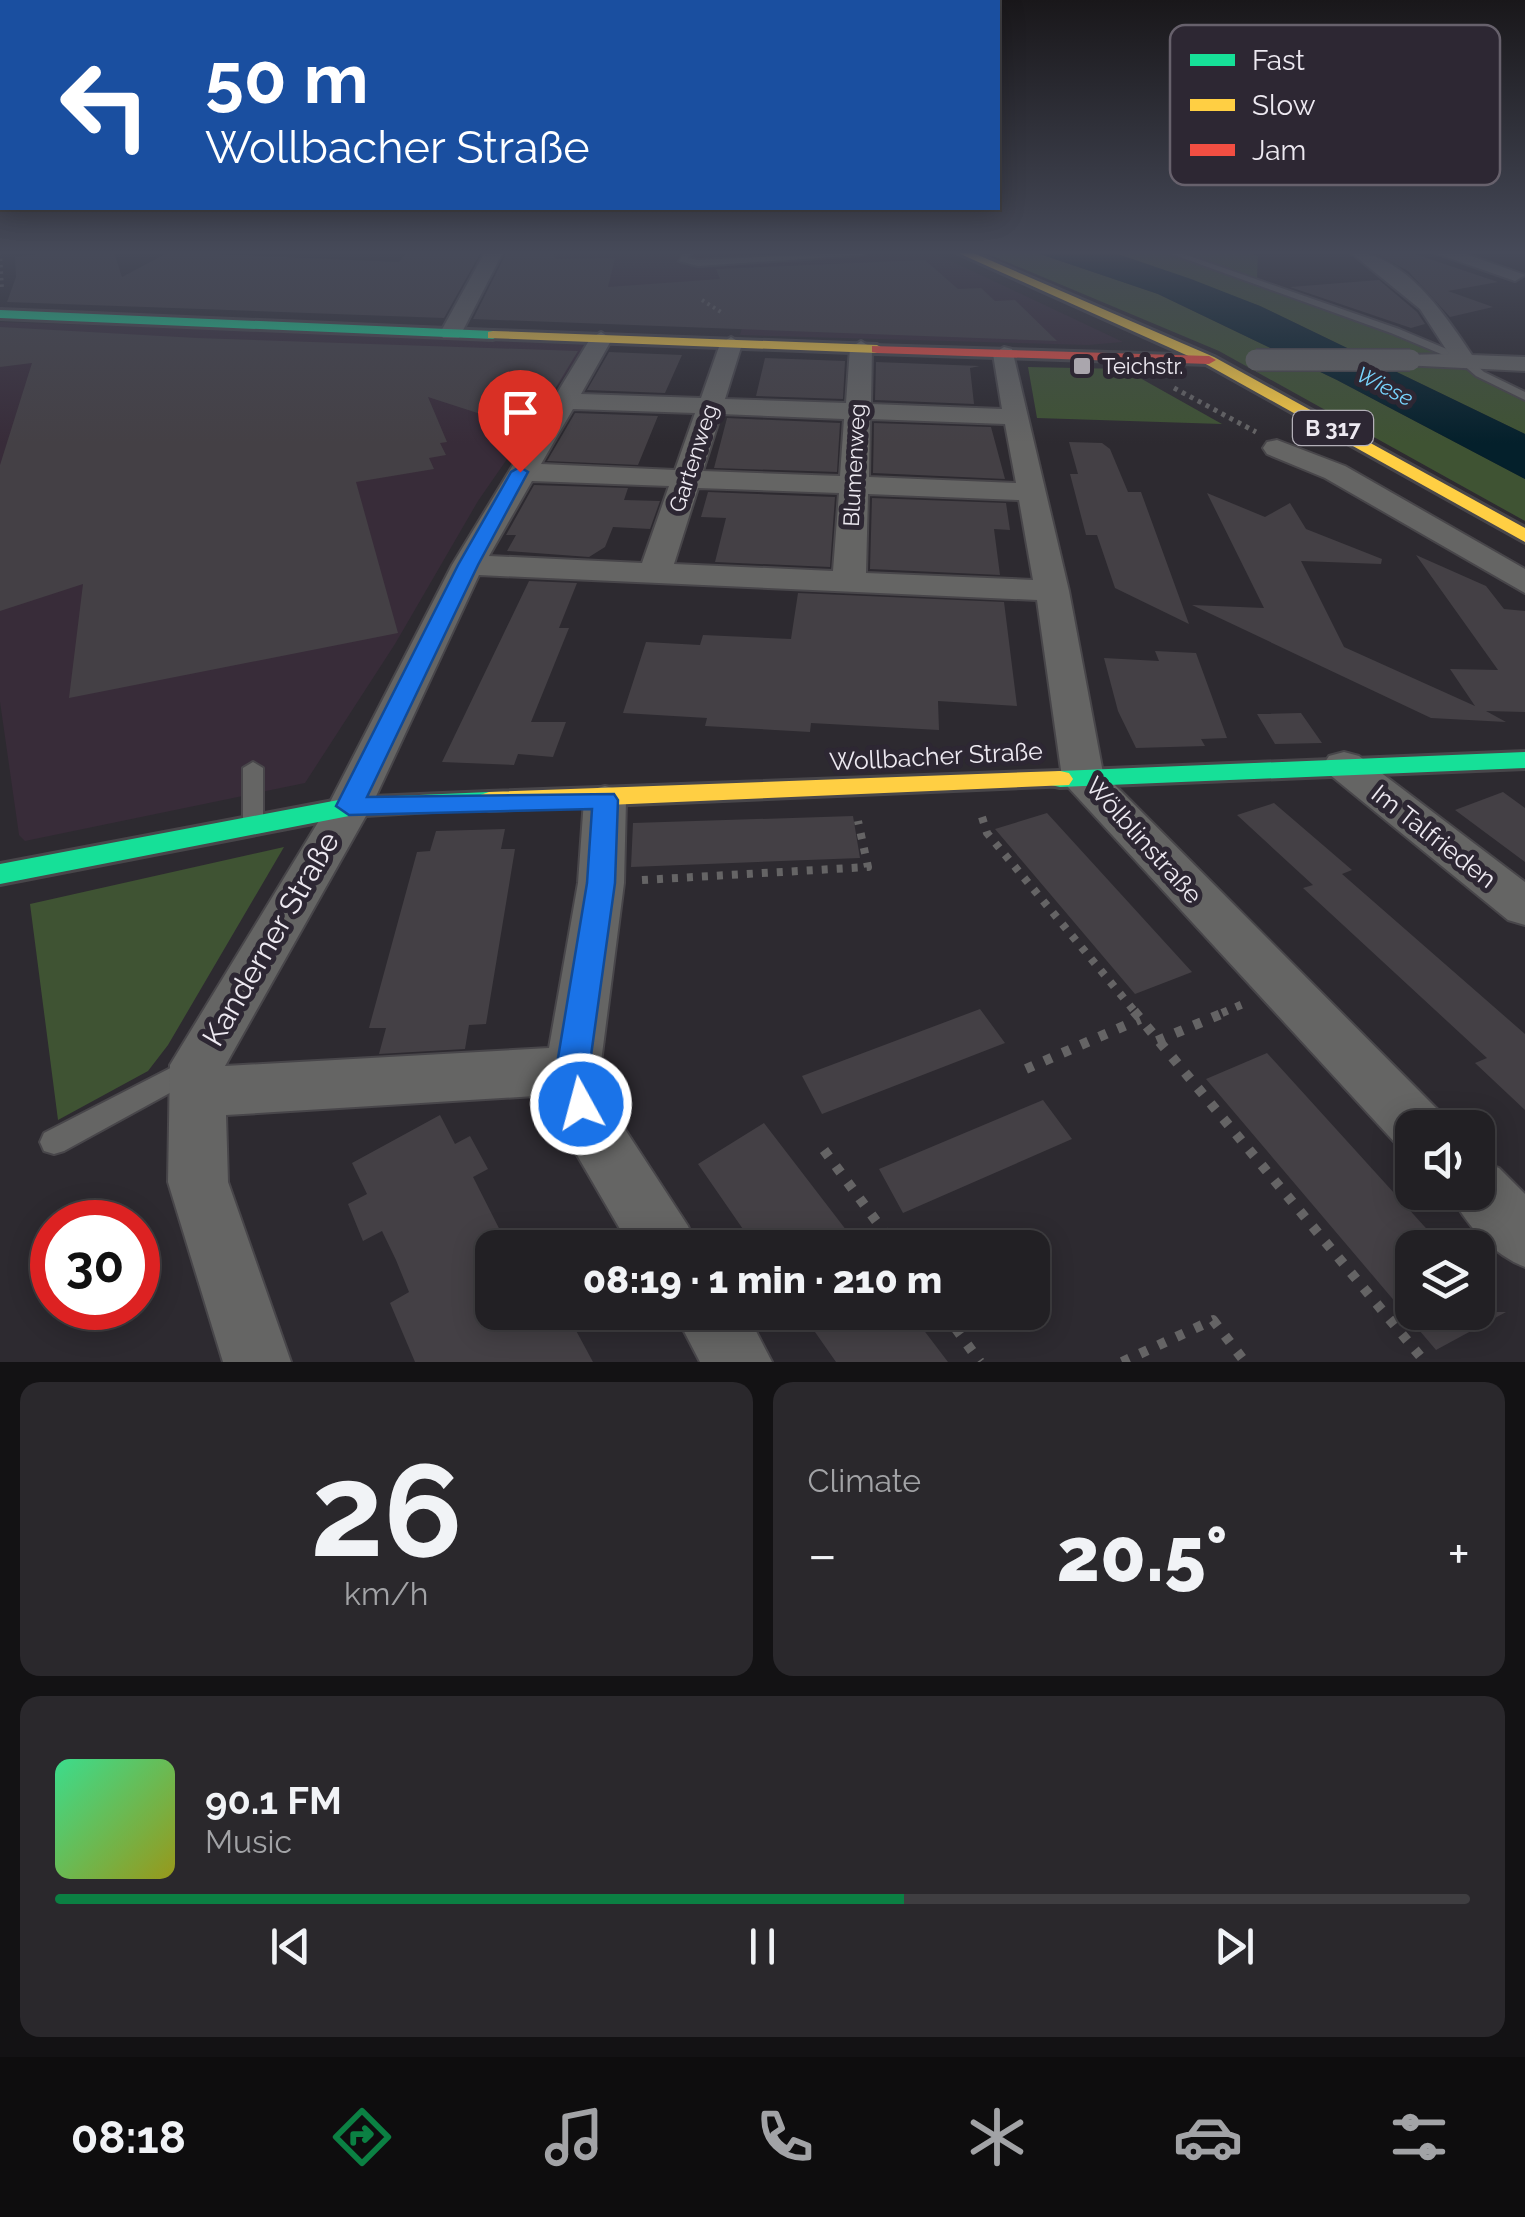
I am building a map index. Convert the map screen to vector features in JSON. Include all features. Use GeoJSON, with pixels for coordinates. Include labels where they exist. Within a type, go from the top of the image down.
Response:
{"type":"FeatureCollection","features":[{"type":"Feature","properties":{"kind":"street"},"geometry":{"type":"LineString","coordinates":[[180,316],[451,333],[1112,358],[1464,360],[1525,364]]}},
{"type":"Feature","properties":{"kind":"street"},"geometry":{"type":"LineString","coordinates":[[451,333],[460,316]]}},
{"type":"Feature","properties":{"kind":"street","name":"B 317"},"geometry":{"type":"LineString","coordinates":[[1107,316],[1209,360],[1525,536]]}},
{"type":"Feature","properties":{"kind":"street"},"geometry":{"type":"LineString","coordinates":[[1434,316],[1464,360]]}},
{"type":"Feature","properties":{"kind":"street","name":"Kanderner Straße"},"geometry":{"type":"LineString","coordinates":[[197,1079],[349,806],[468,565],[600,339]]}},
{"type":"Feature","properties":{"kind":"street","name":"Gartenweg"},"geometry":{"type":"LineString","coordinates":[[655,573],[731,344]]}},
{"type":"Feature","properties":{"kind":"street","name":"Blumenweg"},"geometry":{"type":"LineString","coordinates":[[848,581],[860,348]]}},
{"type":"Feature","properties":{"kind":"street","name":"Wölblinstraße"},"geometry":{"type":"LineString","coordinates":[[1004,354],[1052,590],[1083,777],[1401,1110]]}},
{"type":"Feature","properties":{"kind":"street"},"geometry":{"type":"LineString","coordinates":[[564,401],[1016,417]]}},
{"type":"Feature","properties":{"kind":"street"},"geometry":{"type":"LineString","coordinates":[[1276,448],[1335,472],[1525,584]]}},
{"type":"Feature","properties":{"kind":"street"},"geometry":{"type":"LineString","coordinates":[[520,472],[1031,492]]}},
{"type":"Feature","properties":{"kind":"street"},"geometry":{"type":"LineString","coordinates":[[468,565],[1052,590]]}},
{"type":"Feature","properties":{"kind":"street","name":"Wollbacher Straße"},"geometry":{"type":"LineString","coordinates":[[349,806],[605,800],[1525,760]]}},
{"type":"Feature","properties":{"kind":"street","name":"Im Talfrieden"},"geometry":{"type":"LineString","coordinates":[[1344,765],[1525,907]]}},
{"type":"Feature","properties":{"kind":"street"},"geometry":{"type":"LineString","coordinates":[[605,800],[601,883],[573,1070],[581,1104],[655,1230]]}},
{"type":"Feature","properties":{"kind":"street","name":"Kanderner Straße"},"geometry":{"type":"LineString","coordinates":[[0,874],[349,806]]}},
{"type":"Feature","properties":{"kind":"street"},"geometry":{"type":"LineString","coordinates":[[257,1362],[198,1182],[197,1079],[573,1070]]}},
{"type":"Feature","properties":{"kind":"street"},"geometry":{"type":"LineString","coordinates":[[1495,1206],[1525,1237]]}},
{"type":"Feature","properties":{"kind":"street"},"geometry":{"type":"LineString","coordinates":[[718,1330],[738,1362]]}},
{"type":"Feature","properties":{"kind":"lane"},"geometry":{"type":"LineString","coordinates":[[1353,316],[1464,360],[1480,374],[1525,397]]}},
{"type":"Feature","properties":{"kind":"lane"},"geometry":{"type":"LineString","coordinates":[[253,768],[253,822]]}},
{"type":"Feature","properties":{"kind":"lane"},"geometry":{"type":"LineString","coordinates":[[54,1142],[197,1079]]}},
{"type":"Feature","properties":{"kind":"path"},"geometry":{"type":"LineString","coordinates":[[1112,358],[1213,406],[1276,448]]}},
{"type":"Feature","properties":{"kind":"path"},"geometry":{"type":"LineString","coordinates":[[973,782],[987,832],[1425,1362]]}},
{"type":"Feature","properties":{"kind":"path"},"geometry":{"type":"LineString","coordinates":[[601,883],[868,867],[851,787]]}},
{"type":"Feature","properties":{"kind":"path"},"geometry":{"type":"LineString","coordinates":[[1158,1041],[1281,987]]}},
{"type":"Feature","properties":{"kind":"path"},"geometry":{"type":"LineString","coordinates":[[1026,1069],[1140,1019]]}},
{"type":"Feature","properties":{"kind":"path"},"geometry":{"type":"LineString","coordinates":[[824,1150],[883,1230]]}},
{"type":"Feature","properties":{"kind":"path"},"geometry":{"type":"LineString","coordinates":[[1122,1362],[1214,1320],[1245,1362]]}},
{"type":"Feature","properties":{"kind":"path"},"geometry":{"type":"LineString","coordinates":[[957,1330],[980,1362]]}},
{"type":"Feature","properties":{"kind":"shaded area"},"geometry":{"type":"Polygon","coordinates":[[[726,316],[1067,316],[1123,342],[1088,345],[740,335],[744,320],[726,316]]]}},
{"type":"Feature","properties":{"kind":"shaded area"},"geometry":{"type":"Polygon","coordinates":[[[0,322],[588,342],[478,501],[395,644],[305,783],[25,841],[19,835],[0,702],[0,322]]]}},
{"type":"Feature","properties":{"kind":"green space"},"geometry":{"type":"Polygon","coordinates":[[[1135,316],[1203,316],[1337,380],[1525,479],[1525,521],[1219,351],[1135,316]]]}},
{"type":"Feature","properties":{"kind":"green space"},"geometry":{"type":"Polygon","coordinates":[[[1280,316],[1347,316],[1525,390],[1525,434],[1280,316]]]}},
{"type":"Feature","properties":{"kind":"green space"},"geometry":{"type":"Polygon","coordinates":[[[1028,367],[1124,369],[1222,424],[1037,418],[1028,367]]]}},
{"type":"Feature","properties":{"kind":"green space"},"geometry":{"type":"Polygon","coordinates":[[[284,847],[168,1045],[148,1071],[58,1120],[30,904],[284,847]]]}},
{"type":"Feature","properties":{"kind":"water","name":"Wiese"},"geometry":{"type":"Polygon","coordinates":[[[1203,316],[1280,316],[1525,434],[1525,479],[1337,380],[1203,316]]]}},
{"type":"Feature","properties":{"kind":"building"},"geometry":{"type":"Polygon","coordinates":[[[377,316],[445,316],[444,318],[377,316]]]}},
{"type":"Feature","properties":{"kind":"building"},"geometry":{"type":"Polygon","coordinates":[[[475,316],[1031,316],[1057,341],[473,319],[475,316]]]}},
{"type":"Feature","properties":{"kind":"building"},"geometry":{"type":"Polygon","coordinates":[[[1374,316],[1419,316],[1425,324],[1411,328],[1374,316]]]}},
{"type":"Feature","properties":{"kind":"building"},"geometry":{"type":"Polygon","coordinates":[[[0,327],[578,351],[530,430],[428,397],[447,442],[440,443],[446,455],[429,458],[434,469],[356,482],[398,633],[69,698],[83,584],[0,611],[0,465],[32,363],[0,367],[0,327]]]}},
{"type":"Feature","properties":{"kind":"building"},"geometry":{"type":"Polygon","coordinates":[[[609,352],[682,355],[665,393],[587,390],[609,352]]]}},
{"type":"Feature","properties":{"kind":"building"},"geometry":{"type":"Polygon","coordinates":[[[765,358],[845,361],[843,399],[756,396],[765,358]]]}},
{"type":"Feature","properties":{"kind":"building"},"geometry":{"type":"Polygon","coordinates":[[[876,362],[980,366],[970,368],[974,404],[875,400],[876,362]]]}},
{"type":"Feature","properties":{"kind":"building"},"geometry":{"type":"Polygon","coordinates":[[[575,413],[658,416],[638,465],[547,461],[575,413]]]}},
{"type":"Feature","properties":{"kind":"building"},"geometry":{"type":"Polygon","coordinates":[[[727,418],[840,423],[837,472],[714,468],[727,418]]]}},
{"type":"Feature","properties":{"kind":"building"},"geometry":{"type":"Polygon","coordinates":[[[874,423],[991,427],[1005,479],[873,473],[874,423]]]}},
{"type":"Feature","properties":{"kind":"building"},"geometry":{"type":"Polygon","coordinates":[[[1069,442],[1102,443],[1110,449],[1128,492],[1141,492],[1189,624],[1115,588],[1097,535],[1086,535],[1070,474],[1078,474],[1069,442]]]}},
{"type":"Feature","properties":{"kind":"building"},"geometry":{"type":"Polygon","coordinates":[[[534,485],[628,488],[624,500],[660,501],[650,529],[613,527],[605,547],[589,557],[507,551],[516,535],[506,535],[534,485]]]}},
{"type":"Feature","properties":{"kind":"building"},"geometry":{"type":"Polygon","coordinates":[[[708,492],[835,497],[830,567],[715,562],[726,518],[701,517],[708,492]]]}},
{"type":"Feature","properties":{"kind":"building"},"geometry":{"type":"Polygon","coordinates":[[[1207,493],[1265,517],[1290,503],[1306,529],[1382,559],[1381,564],[1301,561],[1344,647],[1475,706],[1450,669],[1498,670],[1416,555],[1486,586],[1504,609],[1525,611],[1525,712],[1486,711],[1506,722],[1431,718],[1192,605],[1264,608],[1207,493]]]}},
{"type":"Feature","properties":{"kind":"building"},"geometry":{"type":"Polygon","coordinates":[[[872,498],[1006,503],[1010,530],[994,529],[1000,575],[870,569],[872,498]]]}},
{"type":"Feature","properties":{"kind":"building"},"geometry":{"type":"Polygon","coordinates":[[[529,581],[577,583],[559,628],[569,628],[531,722],[566,722],[553,757],[518,754],[514,765],[442,762],[529,581]]]}},
{"type":"Feature","properties":{"kind":"building"},"geometry":{"type":"Polygon","coordinates":[[[798,593],[1004,602],[1017,706],[938,701],[939,730],[811,723],[810,732],[705,726],[707,718],[623,713],[646,642],[700,645],[703,635],[791,639],[798,593]]]}},
{"type":"Feature","properties":{"kind":"building"},"geometry":{"type":"Polygon","coordinates":[[[1155,651],[1196,653],[1227,738],[1201,739],[1205,746],[1136,748],[1118,711],[1104,658],[1159,661],[1155,651]]]}},
{"type":"Feature","properties":{"kind":"building"},"geometry":{"type":"Polygon","coordinates":[[[1301,713],[1322,743],[1275,744],[1257,714],[1301,713]]]}},
{"type":"Feature","properties":{"kind":"building"},"geometry":{"type":"Polygon","coordinates":[[[1503,792],[1525,808],[1525,862],[1455,810],[1503,792]]]}},
{"type":"Feature","properties":{"kind":"building"},"geometry":{"type":"Polygon","coordinates":[[[1274,803],[1352,870],[1342,874],[1525,1034],[1525,1110],[1475,1063],[1487,1058],[1303,888],[1313,885],[1237,815],[1274,803]]]}},
{"type":"Feature","properties":{"kind":"building"},"geometry":{"type":"Polygon","coordinates":[[[1047,813],[1192,972],[1135,994],[995,829],[1047,813]]]}},
{"type":"Feature","properties":{"kind":"building"},"geometry":{"type":"Polygon","coordinates":[[[853,816],[860,858],[631,867],[633,823],[853,816]]]}},
{"type":"Feature","properties":{"kind":"building"},"geometry":{"type":"Polygon","coordinates":[[[505,829],[501,849],[515,849],[486,1024],[469,1025],[465,1049],[379,1054],[386,1028],[369,1028],[417,852],[430,851],[436,831],[505,829]]]}},
{"type":"Feature","properties":{"kind":"building"},"geometry":{"type":"Polygon","coordinates":[[[980,1009],[1005,1043],[822,1114],[802,1076],[980,1009]]]}},
{"type":"Feature","properties":{"kind":"building"},"geometry":{"type":"Polygon","coordinates":[[[1267,1053],[1395,1194],[1395,1210],[1410,1210],[1428,1230],[1395,1230],[1395,1302],[1206,1079],[1267,1053]]]}},
{"type":"Feature","properties":{"kind":"building"},"geometry":{"type":"Polygon","coordinates":[[[1043,1100],[1072,1139],[903,1213],[879,1169],[1043,1100]]]}},
{"type":"Feature","properties":{"kind":"building"},"geometry":{"type":"Polygon","coordinates":[[[440,1115],[455,1144],[470,1136],[488,1169],[473,1177],[500,1230],[475,1230],[475,1330],[576,1330],[593,1362],[415,1362],[390,1303],[409,1292],[396,1260],[382,1231],[363,1241],[348,1204],[367,1194],[352,1163],[440,1115]]]}},
{"type":"Feature","properties":{"kind":"building"},"geometry":{"type":"Polygon","coordinates":[[[764,1123],[846,1230],[744,1230],[698,1164],[764,1123]]]}},
{"type":"Feature","properties":{"kind":"building"},"geometry":{"type":"Polygon","coordinates":[[[814,1330],[924,1330],[948,1362],[836,1362],[814,1330]]]}},
{"type":"Feature","properties":{"kind":"building"},"geometry":{"type":"Polygon","coordinates":[[[1419,1330],[1473,1330],[1436,1350],[1419,1330]]]}},
{"type":"Feature","properties":{"kind":"traffic: fast"},"geometry":{"type":"LineString","coordinates":[[37,316],[493,335]]}},
{"type":"Feature","properties":{"kind":"traffic: fast"},"geometry":{"type":"LineString","coordinates":[[1060,779],[1525,760]]}},
{"type":"Feature","properties":{"kind":"traffic: fast"},"geometry":{"type":"LineString","coordinates":[[0,874],[349,807],[489,801]]}},
{"type":"Feature","properties":{"kind":"traffic: slow"},"geometry":{"type":"LineString","coordinates":[[1107,316],[1209,360],[1525,536]]}},
{"type":"Feature","properties":{"kind":"traffic: slow"},"geometry":{"type":"LineString","coordinates":[[493,335],[877,349]]}},
{"type":"Feature","properties":{"kind":"traffic: slow"},"geometry":{"type":"LineString","coordinates":[[489,801],[1060,779]]}},
{"type":"Feature","properties":{"kind":"traffic: jam"},"geometry":{"type":"LineString","coordinates":[[877,349],[1209,360]]}},
{"type":"Feature","properties":{"kind":"place","name":"Teichstr."},"geometry":{"type":"Point","coordinates":[1082,366]}},
{"type":"Feature","properties":{"kind":"route"},"geometry":{"type":"LineString","coordinates":[[520,472],[468,565],[349,806],[605,800],[601,883],[573,1070],[581,1104]]}}]}
